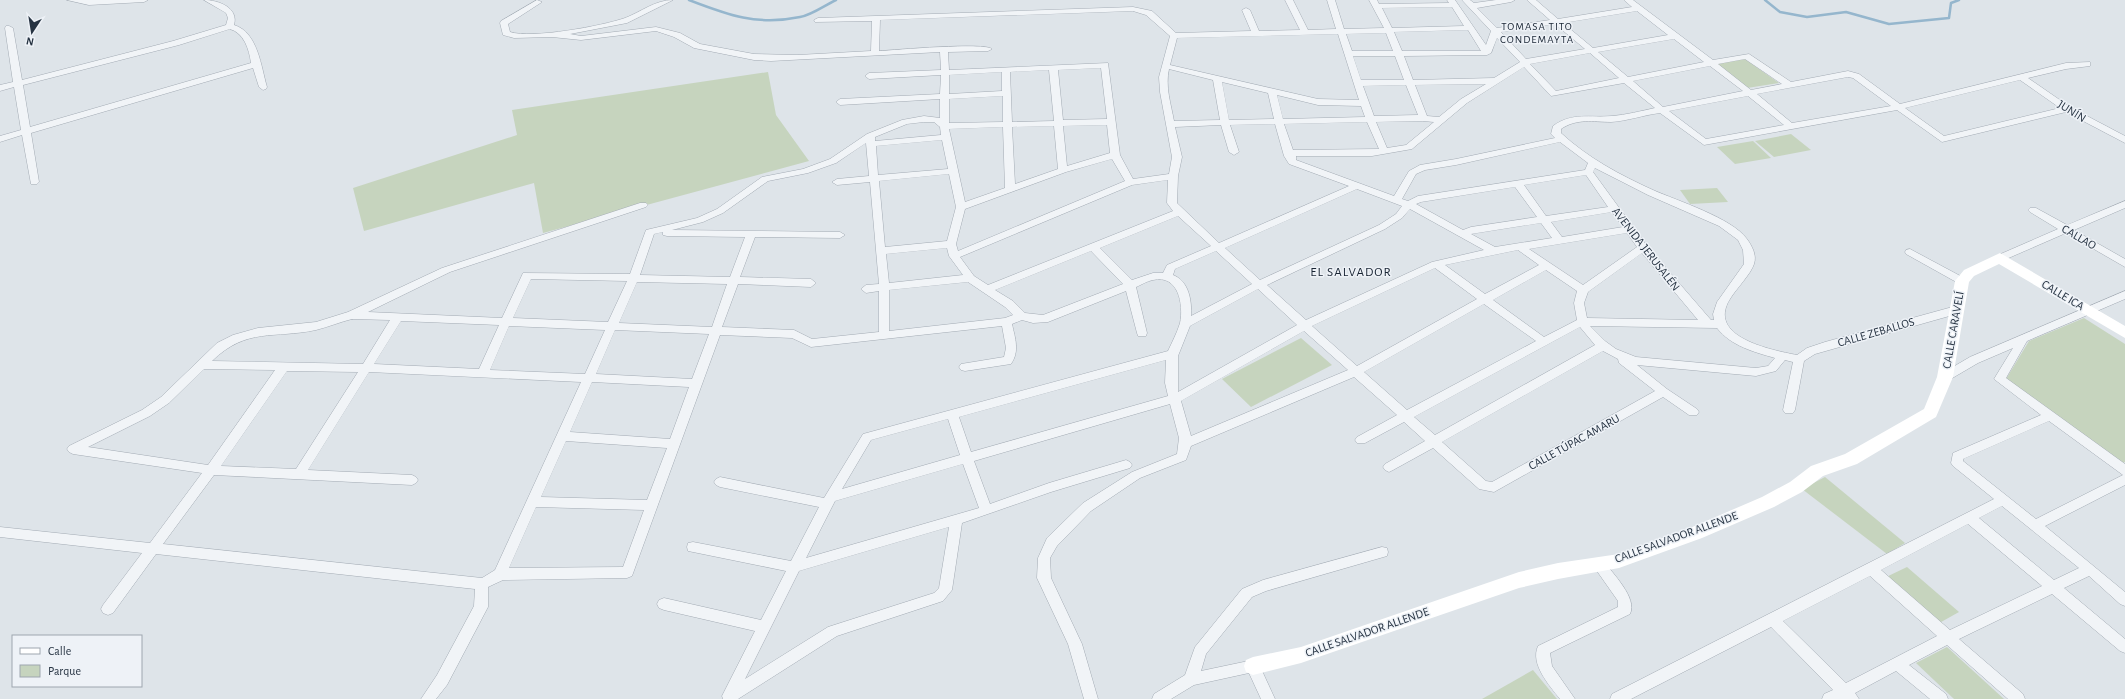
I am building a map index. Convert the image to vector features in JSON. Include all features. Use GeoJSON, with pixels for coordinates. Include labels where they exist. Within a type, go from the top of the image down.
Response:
{"type":"FeatureCollection","features":[{"type":"Feature","properties":{"kind":"street"},"geometry":{"type":"LineString","coordinates":[[71,0],[89,3],[144,0]]}},
{"type":"Feature","properties":{"kind":"street"},"geometry":{"type":"LineString","coordinates":[[208,0],[230,12],[232,18],[230,26]]}},
{"type":"Feature","properties":{"kind":"street"},"geometry":{"type":"LineString","coordinates":[[538,2],[504,23],[506,33],[509,36],[555,35],[625,21],[669,0]]}},
{"type":"Feature","properties":{"kind":"street"},"geometry":{"type":"LineString","coordinates":[[1288,0],[1305,32]]}},
{"type":"Feature","properties":{"kind":"street"},"geometry":{"type":"LineString","coordinates":[[1331,0],[1364,102],[1384,151]]}},
{"type":"Feature","properties":{"kind":"street"},"geometry":{"type":"LineString","coordinates":[[1469,3],[1511,0]]}},
{"type":"Feature","properties":{"kind":"street"},"geometry":{"type":"LineString","coordinates":[[1530,0],[1660,109],[1704,142],[1789,125],[1899,107],[2066,66],[2087,64]]}},
{"type":"Feature","properties":{"kind":"street"},"geometry":{"type":"LineString","coordinates":[[1628,0],[1710,64],[1751,92],[1789,125]]}},
{"type":"Feature","properties":{"kind":"street"},"geometry":{"type":"LineString","coordinates":[[1423,118],[1389,29],[1375,3],[1452,3],[1487,53]]}},
{"type":"Feature","properties":{"kind":"street"},"geometry":{"type":"LineString","coordinates":[[1469,3],[1526,62],[1554,94],[1746,56],[1789,85]]}},
{"type":"Feature","properties":{"kind":"street"},"geometry":{"type":"LineString","coordinates":[[1495,31],[1639,8]]}},
{"type":"Feature","properties":{"kind":"street"},"geometry":{"type":"LineString","coordinates":[[818,20],[1133,9],[1149,13],[1174,36],[1470,28]]}},
{"type":"Feature","properties":{"kind":"street"},"geometry":{"type":"LineString","coordinates":[[1246,10],[1256,34]]}},
{"type":"Feature","properties":{"kind":"street"},"geometry":{"type":"LineString","coordinates":[[875,54],[876,18]]}},
{"type":"Feature","properties":{"kind":"street"},"geometry":{"type":"LineString","coordinates":[[0,88],[176,43],[230,26],[239,28],[243,31],[251,47],[263,87]]}},
{"type":"Feature","properties":{"kind":"street"},"geometry":{"type":"LineString","coordinates":[[9,28],[34,182]]}},
{"type":"Feature","properties":{"kind":"street"},"geometry":{"type":"LineString","coordinates":[[555,35],[580,38],[656,29],[676,35],[697,46],[754,57],[796,58],[988,49]]}},
{"type":"Feature","properties":{"kind":"street"},"geometry":{"type":"LineString","coordinates":[[1487,53],[1495,31]]}},
{"type":"Feature","properties":{"kind":"street"},"geometry":{"type":"LineString","coordinates":[[1174,36],[1165,66],[1164,92],[1177,157],[1173,176],[1172,203],[1179,212],[1258,285],[1435,441]]}},
{"type":"Feature","properties":{"kind":"street"},"geometry":{"type":"LineString","coordinates":[[1289,156],[1294,153],[1384,151],[1409,147],[1442,120],[1495,81],[1526,62],[1674,36]]}},
{"type":"Feature","properties":{"kind":"street"},"geometry":{"type":"LineString","coordinates":[[944,50],[944,126],[961,207],[951,244],[954,256],[970,278],[988,289],[1021,316],[1033,320],[1044,319],[1153,276],[1167,277],[1177,281],[1184,295],[1187,312],[1185,324],[1173,354],[1171,386],[1176,398],[1184,431],[1186,449],[1182,457],[1136,475],[1087,507],[1052,542],[1044,558],[1044,578],[1075,644],[1092,699]]}},
{"type":"Feature","properties":{"kind":"street"},"geometry":{"type":"LineString","coordinates":[[1349,54],[1487,53]]}},
{"type":"Feature","properties":{"kind":"street"},"geometry":{"type":"LineString","coordinates":[[0,139],[256,64]]}},
{"type":"Feature","properties":{"kind":"street"},"geometry":{"type":"LineString","coordinates":[[869,76],[1105,65],[1115,155],[1130,182]]}},
{"type":"Feature","properties":{"kind":"street"},"geometry":{"type":"LineString","coordinates":[[1165,66],[1318,102],[1364,102]]}},
{"type":"Feature","properties":{"kind":"street"},"geometry":{"type":"LineString","coordinates":[[1053,67],[1064,170]]}},
{"type":"Feature","properties":{"kind":"street"},"geometry":{"type":"LineString","coordinates":[[1006,69],[1010,189]]}},
{"type":"Feature","properties":{"kind":"street"},"geometry":{"type":"LineString","coordinates":[[1789,410],[1799,359],[1782,356],[1738,340],[1721,324],[1717,314],[1720,305],[1749,265],[1751,257],[1744,242],[1726,225],[1591,168],[1556,134],[1556,128],[1563,122],[1579,118],[1612,119],[1852,74],[1942,139],[2067,109]]}},
{"type":"Feature","properties":{"kind":"street","name":"JUNÍN"},"geometry":{"type":"LineString","coordinates":[[2021,77],[2067,109],[2125,140]]}},
{"type":"Feature","properties":{"kind":"street"},"geometry":{"type":"LineString","coordinates":[[1217,78],[1225,123],[1234,152]]}},
{"type":"Feature","properties":{"kind":"street"},"geometry":{"type":"LineString","coordinates":[[1358,83],[1409,81],[1495,81]]}},
{"type":"Feature","properties":{"kind":"street"},"geometry":{"type":"LineString","coordinates":[[1272,91],[1279,122],[1292,162],[1397,200],[1494,251]]}},
{"type":"Feature","properties":{"kind":"street"},"geometry":{"type":"LineString","coordinates":[[840,102],[1007,93]]}},
{"type":"Feature","properties":{"kind":"street"},"geometry":{"type":"LineString","coordinates":[[1171,124],[1423,118],[1442,120]]}},
{"type":"Feature","properties":{"kind":"street"},"geometry":{"type":"LineString","coordinates":[[650,232],[700,220],[720,211],[765,179],[805,171],[833,161],[905,122],[924,119],[936,120],[944,126],[1112,122]]}},
{"type":"Feature","properties":{"kind":"street"},"geometry":{"type":"LineString","coordinates":[[870,140],[946,137]]}},
{"type":"Feature","properties":{"kind":"street"},"geometry":{"type":"LineString","coordinates":[[1397,200],[1412,173],[1419,168],[1561,139]]}},
{"type":"Feature","properties":{"kind":"street"},"geometry":{"type":"LineString","coordinates":[[870,140],[884,287],[884,335]]}},
{"type":"Feature","properties":{"kind":"street"},"geometry":{"type":"LineString","coordinates":[[961,207],[1064,170],[1115,155]]}},
{"type":"Feature","properties":{"kind":"street"},"geometry":{"type":"LineString","coordinates":[[1185,324],[1258,285],[1382,227],[1398,216],[1408,205],[1418,199],[1517,183],[1591,168]]}},
{"type":"Feature","properties":{"kind":"street","name":"AVENIDA JERUSALÉN"},"geometry":{"type":"LineString","coordinates":[[1591,168],[1615,209],[1643,248],[1707,323]]}},
{"type":"Feature","properties":{"kind":"street"},"geometry":{"type":"LineString","coordinates":[[837,182],[953,171]]}},
{"type":"Feature","properties":{"kind":"street"},"geometry":{"type":"LineString","coordinates":[[954,256],[1130,182],[1173,176]]}},
{"type":"Feature","properties":{"kind":"street"},"geometry":{"type":"LineString","coordinates":[[1517,183],[1559,240]]}},
{"type":"Feature","properties":{"kind":"street"},"geometry":{"type":"LineString","coordinates":[[1167,277],[1171,267],[1339,195],[1358,185]]}},
{"type":"Feature","properties":{"kind":"street"},"geometry":{"type":"LineString","coordinates":[[2000,258],[2125,204]]}},
{"type":"Feature","properties":{"kind":"street"},"geometry":{"type":"LineString","coordinates":[[412,480],[211,470],[73,450],[146,413],[177,390],[221,346],[237,338],[258,332],[316,326],[352,315],[405,292],[429,276],[643,205]]}},
{"type":"Feature","properties":{"kind":"street"},"geometry":{"type":"LineString","coordinates":[[1463,234],[1471,230],[1615,209]]}},
{"type":"Feature","properties":{"kind":"street","name":"CALLAO"},"geometry":{"type":"LineString","coordinates":[[2034,210],[2125,264]]}},
{"type":"Feature","properties":{"kind":"street"},"geometry":{"type":"LineString","coordinates":[[988,289],[1179,212]]}},
{"type":"Feature","properties":{"kind":"street"},"geometry":{"type":"LineString","coordinates":[[720,482],[829,500],[967,458],[1176,398],[1305,325],[1436,264],[1520,246],[1630,229]]}},
{"type":"Feature","properties":{"kind":"street"},"geometry":{"type":"LineString","coordinates":[[650,232],[840,235]]}},
{"type":"Feature","properties":{"kind":"street"},"geometry":{"type":"LineString","coordinates":[[0,532],[152,550],[482,584],[491,581],[500,574],[633,278],[650,232]]}},
{"type":"Feature","properties":{"kind":"street"},"geometry":{"type":"LineString","coordinates":[[500,574],[627,572],[751,234]]}},
{"type":"Feature","properties":{"kind":"street"},"geometry":{"type":"LineString","coordinates":[[881,250],[951,244]]}},
{"type":"Feature","properties":{"kind":"street"},"geometry":{"type":"LineString","coordinates":[[1520,246],[1583,290]]}},
{"type":"Feature","properties":{"kind":"street"},"geometry":{"type":"LineString","coordinates":[[1093,247],[1130,285],[1142,333]]}},
{"type":"Feature","properties":{"kind":"street"},"geometry":{"type":"LineString","coordinates":[[1643,248],[1583,290],[1580,297],[1581,322],[1602,346],[1619,357],[1663,392],[1693,412]]}},
{"type":"Feature","properties":{"kind":"street"},"geometry":{"type":"LineString","coordinates":[[1910,252],[1962,281]]}},
{"type":"Feature","properties":{"kind":"street","name":"CALLE CARAVELÍ"},"geometry":{"type":"LineString","coordinates":[[1945,377],[1962,281],[1969,273],[2000,258]]}},
{"type":"Feature","properties":{"kind":"street","name":"CALLE ICA"},"geometry":{"type":"LineString","coordinates":[[2000,258],[2125,332]]}},
{"type":"Feature","properties":{"kind":"street"},"geometry":{"type":"LineString","coordinates":[[1436,264],[1544,342]]}},
{"type":"Feature","properties":{"kind":"street"},"geometry":{"type":"LineString","coordinates":[[1185,442],[1357,371],[1546,265]]}},
{"type":"Feature","properties":{"kind":"street"},"geometry":{"type":"LineString","coordinates":[[482,374],[527,275],[811,283]]}},
{"type":"Feature","properties":{"kind":"street"},"geometry":{"type":"LineString","coordinates":[[866,289],[970,278]]}},
{"type":"Feature","properties":{"kind":"street"},"geometry":{"type":"LineString","coordinates":[[1945,377],[1974,360],[2125,294]]}},
{"type":"Feature","properties":{"kind":"street","name":"CALLE ZEBALLOS"},"geometry":{"type":"LineString","coordinates":[[1799,359],[1811,351],[1956,310]]}},
{"type":"Feature","properties":{"kind":"street"},"geometry":{"type":"LineString","coordinates":[[352,315],[794,334],[812,342],[1006,322],[1021,316]]}},
{"type":"Feature","properties":{"kind":"street"},"geometry":{"type":"LineString","coordinates":[[299,475],[398,317]]}},
{"type":"Feature","properties":{"kind":"street"},"geometry":{"type":"LineString","coordinates":[[965,367],[1008,361],[1012,353],[1006,322]]}},
{"type":"Feature","properties":{"kind":"street"},"geometry":{"type":"LineString","coordinates":[[1361,440],[1581,322],[1721,324]]}},
{"type":"Feature","properties":{"kind":"street"},"geometry":{"type":"LineString","coordinates":[[2024,338],[2000,380],[2125,471]]}},
{"type":"Feature","properties":{"kind":"street"},"geometry":{"type":"LineString","coordinates":[[1389,467],[1602,346]]}},
{"type":"Feature","properties":{"kind":"street"},"geometry":{"type":"LineString","coordinates":[[956,520],[945,590],[942,594],[938,597],[834,631],[729,696],[829,500],[867,437],[1173,354]]}},
{"type":"Feature","properties":{"kind":"street"},"geometry":{"type":"LineString","coordinates":[[1619,357],[1635,361],[1756,372],[1771,371],[1777,367],[1782,356]]}},
{"type":"Feature","properties":{"kind":"street"},"geometry":{"type":"LineString","coordinates":[[202,365],[366,368],[696,383]]}},
{"type":"Feature","properties":{"kind":"street"},"geometry":{"type":"LineString","coordinates":[[108,609],[211,470],[284,366]]}},
{"type":"Feature","properties":{"kind":"street","name":"CALLE SALVADOR ALLENDE"},"geometry":{"type":"LineString","coordinates":[[1253,666],[1301,654],[1519,580],[1558,571],[1619,561],[1696,533],[1775,498],[1796,487],[1817,471],[1851,459],[1930,414],[1945,377]]}},
{"type":"Feature","properties":{"kind":"street","name":"CALLE TÚPAC AMARU"},"geometry":{"type":"LineString","coordinates":[[1435,441],[1483,486],[1494,487],[1663,392]]}},
{"type":"Feature","properties":{"kind":"street"},"geometry":{"type":"LineString","coordinates":[[952,414],[986,511]]}},
{"type":"Feature","properties":{"kind":"street"},"geometry":{"type":"LineString","coordinates":[[2050,416],[1957,456],[1957,463],[2123,595]]}},
{"type":"Feature","properties":{"kind":"street"},"geometry":{"type":"LineString","coordinates":[[561,436],[674,444]]}},
{"type":"Feature","properties":{"kind":"street"},"geometry":{"type":"LineString","coordinates":[[693,547],[795,567],[986,511],[1049,488],[1126,465]]}},
{"type":"Feature","properties":{"kind":"street"},"geometry":{"type":"LineString","coordinates":[[2035,525],[2125,479]]}},
{"type":"Feature","properties":{"kind":"street"},"geometry":{"type":"LineString","coordinates":[[1617,699],[1773,620],[2003,500]]}},
{"type":"Feature","properties":{"kind":"street"},"geometry":{"type":"LineString","coordinates":[[532,502],[651,505]]}},
{"type":"Feature","properties":{"kind":"street"},"geometry":{"type":"LineString","coordinates":[[1970,518],[2125,647]]}},
{"type":"Feature","properties":{"kind":"street"},"geometry":{"type":"LineString","coordinates":[[1191,679],[1200,651],[1247,593],[1263,586],[1382,552]]}},
{"type":"Feature","properties":{"kind":"street"},"geometry":{"type":"LineString","coordinates":[[1568,699],[1547,669],[1542,659],[1543,650],[1615,616],[1624,610],[1624,599],[1598,564]]}},
{"type":"Feature","properties":{"kind":"street"},"geometry":{"type":"LineString","coordinates":[[1871,569],[2018,699]]}},
{"type":"Feature","properties":{"kind":"street"},"geometry":{"type":"LineString","coordinates":[[1829,699],[1848,695],[1898,664],[1949,637],[2090,569]]}},
{"type":"Feature","properties":{"kind":"street"},"geometry":{"type":"LineString","coordinates":[[428,699],[442,680],[481,607],[482,584]]}},
{"type":"Feature","properties":{"kind":"street"},"geometry":{"type":"LineString","coordinates":[[664,604],[764,627]]}},
{"type":"Feature","properties":{"kind":"street"},"geometry":{"type":"LineString","coordinates":[[1773,620],[1848,695]]}},
{"type":"Feature","properties":{"kind":"street"},"geometry":{"type":"LineString","coordinates":[[1898,664],[1941,699]]}},
{"type":"Feature","properties":{"kind":"street"},"geometry":{"type":"LineString","coordinates":[[1159,699],[1191,679],[1253,666],[1268,699]]}},
{"type":"Feature","properties":{"kind":"green space"},"geometry":{"type":"Polygon","coordinates":[[[1745,59],[1779,83],[1747,88],[1714,64],[1745,59]]]}},
{"type":"Feature","properties":{"kind":"green space"},"geometry":{"type":"Polygon","coordinates":[[[768,72],[776,115],[809,161],[543,233],[534,183],[364,231],[353,188],[517,135],[512,110],[768,72]]]}},
{"type":"Feature","properties":{"kind":"green space"},"geometry":{"type":"Polygon","coordinates":[[[1791,134],[1811,150],[1774,157],[1755,141],[1791,134]]]}},
{"type":"Feature","properties":{"kind":"green space"},"geometry":{"type":"Polygon","coordinates":[[[1753,141],[1771,158],[1735,164],[1717,147],[1753,141]]]}},
{"type":"Feature","properties":{"kind":"green space"},"geometry":{"type":"Polygon","coordinates":[[[1717,188],[1728,202],[1690,204],[1680,190],[1717,188]]]}},
{"type":"Feature","properties":{"kind":"green space"},"geometry":{"type":"Polygon","coordinates":[[[2084,318],[2125,344],[2125,462],[2123,463],[2006,379],[2029,341],[2084,318]]]}},
{"type":"Feature","properties":{"kind":"green space"},"geometry":{"type":"Polygon","coordinates":[[[1301,338],[1332,365],[1251,407],[1222,379],[1301,338]]]}},
{"type":"Feature","properties":{"kind":"green space"},"geometry":{"type":"Polygon","coordinates":[[[1825,477],[1905,543],[1887,554],[1802,489],[1825,477]]]}},
{"type":"Feature","properties":{"kind":"green space"},"geometry":{"type":"Polygon","coordinates":[[[1907,567],[1959,612],[1934,626],[1882,579],[1907,567]]]}},
{"type":"Feature","properties":{"kind":"green space"},"geometry":{"type":"Polygon","coordinates":[[[1947,647],[2004,699],[1954,699],[1916,663],[1947,647]]]}},
{"type":"Feature","properties":{"kind":"green space"},"geometry":{"type":"Polygon","coordinates":[[[1533,670],[1557,699],[1482,699],[1533,670]]]}},
{"type":"Feature","properties":{"kind":"waterway"},"geometry":{"type":"LineString","coordinates":[[689,0],[743,18],[756,20],[784,19],[805,16],[836,0]]}},
{"type":"Feature","properties":{"kind":"waterway"},"geometry":{"type":"LineString","coordinates":[[1765,0],[1780,12],[1807,17],[1846,12],[1889,24],[1949,18],[1951,3],[1959,0]]}},
{"type":"Feature","properties":{"kind":"district","name":"TOMASA TITO CONDEMAYTA"},"geometry":{"type":"Point","coordinates":[1537,32]}},
{"type":"Feature","properties":{"kind":"district","name":"EL SALVADOR"},"geometry":{"type":"Point","coordinates":[1351,271]}}]}
